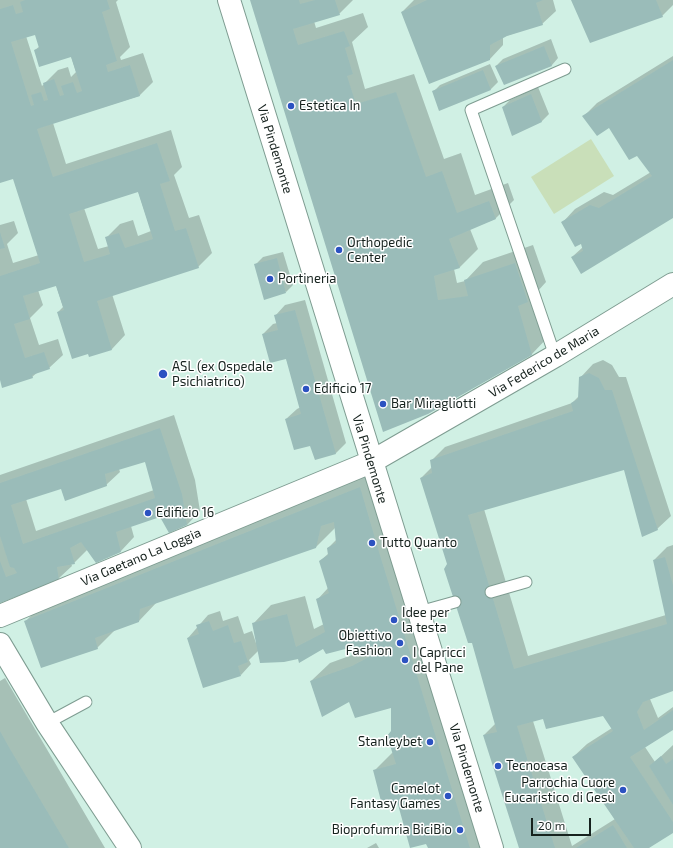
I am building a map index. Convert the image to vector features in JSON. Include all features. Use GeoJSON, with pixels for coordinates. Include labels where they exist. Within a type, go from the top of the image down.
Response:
{"type":"FeatureCollection","features":[{"type":"Feature","properties":{"kind":"street","name":"Via Pindemonte"},"geometry":{"type":"LineString","coordinates":[[229,0],[371,462],[492,848]]}},
{"type":"Feature","properties":{"kind":"street","name":"Via Federico de Maria"},"geometry":{"type":"LineString","coordinates":[[371,462],[555,356],[673,284]]}},
{"type":"Feature","properties":{"kind":"street","name":"Via Gaetano La Loggia"},"geometry":{"type":"LineString","coordinates":[[0,616],[371,462]]}},
{"type":"Feature","properties":{"kind":"street"},"geometry":{"type":"LineString","coordinates":[[0,644],[6,668],[47,723],[130,848]]}},
{"type":"Feature","properties":{"kind":"lane"},"geometry":{"type":"LineString","coordinates":[[555,356],[470,110],[565,69]]}},
{"type":"Feature","properties":{"kind":"lane"},"geometry":{"type":"LineString","coordinates":[[491,592],[526,582]]}},
{"type":"Feature","properties":{"kind":"lane"},"geometry":{"type":"LineString","coordinates":[[418,612],[455,602]]}},
{"type":"Feature","properties":{"kind":"lane"},"geometry":{"type":"LineString","coordinates":[[47,723],[86,702]]}},
{"type":"Feature","properties":{"kind":"green space"},"geometry":{"type":"Polygon","coordinates":[[[591,139],[614,176],[554,214],[531,177],[591,139]]]}},
{"type":"Feature","properties":{"kind":"building"},"geometry":{"type":"Polygon","coordinates":[[[25,0],[107,0],[110,9],[102,12],[117,61],[106,65],[108,72],[130,65],[140,96],[37,129],[53,177],[157,143],[170,181],[160,184],[175,231],[186,228],[199,268],[97,301],[112,350],[89,357],[88,354],[72,359],[57,312],[64,310],[56,286],[23,296],[30,319],[14,324],[25,358],[44,352],[50,369],[32,375],[33,378],[2,388],[0,380],[0,276],[40,263],[13,179],[0,183],[0,9],[13,5],[16,14],[23,12],[20,2],[25,0]],[[35,35],[11,42],[31,106],[34,105],[31,95],[41,92],[44,101],[48,100],[43,83],[54,79],[60,96],[64,95],[61,86],[73,82],[77,93],[82,91],[71,57],[39,67],[34,50],[39,48],[35,35]],[[138,192],[69,214],[84,262],[110,254],[105,237],[119,233],[125,248],[153,239],[138,192]]]}},
{"type":"Feature","properties":{"kind":"building"},"geometry":{"type":"Polygon","coordinates":[[[250,0],[299,0],[300,4],[315,0],[335,0],[340,15],[293,29],[298,45],[344,31],[350,46],[345,48],[353,74],[347,76],[356,104],[396,92],[426,177],[442,171],[457,213],[489,201],[496,219],[449,239],[460,268],[434,276],[438,300],[468,296],[464,280],[515,263],[528,302],[518,306],[532,355],[428,414],[383,432],[250,0]]]}},
{"type":"Feature","properties":{"kind":"building"},"geometry":{"type":"Polygon","coordinates":[[[427,0],[543,0],[536,3],[543,25],[507,36],[490,45],[490,60],[429,84],[401,12],[427,0]]]}},
{"type":"Feature","properties":{"kind":"building"},"geometry":{"type":"Polygon","coordinates":[[[571,0],[656,0],[663,17],[590,43],[571,0]]]}},
{"type":"Feature","properties":{"kind":"building"},"geometry":{"type":"Polygon","coordinates":[[[544,46],[552,66],[504,85],[495,66],[544,46]]]}},
{"type":"Feature","properties":{"kind":"building"},"geometry":{"type":"Polygon","coordinates":[[[673,60],[673,218],[581,274],[571,257],[583,251],[581,244],[575,247],[561,222],[590,205],[599,208],[652,176],[637,156],[629,160],[609,128],[597,136],[582,116],[673,60]]]}},
{"type":"Feature","properties":{"kind":"building"},"geometry":{"type":"Polygon","coordinates":[[[483,70],[491,90],[439,111],[432,91],[483,70]]]}},
{"type":"Feature","properties":{"kind":"building"},"geometry":{"type":"Polygon","coordinates":[[[531,94],[542,122],[512,136],[502,107],[531,94]]]}},
{"type":"Feature","properties":{"kind":"building"},"geometry":{"type":"Polygon","coordinates":[[[0,232],[5,248],[0,249],[0,232]]]}},
{"type":"Feature","properties":{"kind":"building","name":"Portineria"},"geometry":{"type":"Polygon","coordinates":[[[277,258],[286,293],[264,300],[254,264],[277,258]]]}},
{"type":"Feature","properties":{"kind":"building","name":"Edificio 17"},"geometry":{"type":"Polygon","coordinates":[[[295,310],[336,454],[315,460],[310,446],[294,450],[285,419],[301,414],[286,359],[270,363],[262,334],[278,330],[274,315],[295,310]]]}},
{"type":"Feature","properties":{"kind":"building"},"geometry":{"type":"Polygon","coordinates":[[[589,373],[599,378],[605,390],[612,390],[658,530],[642,537],[624,470],[468,515],[514,669],[667,624],[653,560],[665,557],[673,585],[673,691],[643,702],[637,712],[644,730],[673,710],[673,730],[630,757],[673,822],[673,833],[649,848],[634,848],[572,757],[613,731],[603,716],[546,729],[543,719],[517,726],[555,848],[519,848],[483,735],[497,732],[472,643],[468,643],[444,569],[447,564],[420,478],[432,473],[430,460],[573,411],[571,403],[578,399],[579,377],[589,373]]]}},
{"type":"Feature","properties":{"kind":"building","name":"Edificio 16"},"geometry":{"type":"Polygon","coordinates":[[[160,428],[182,494],[187,525],[169,533],[160,517],[116,532],[121,552],[96,563],[81,542],[70,548],[75,564],[57,567],[59,580],[0,603],[0,561],[6,577],[17,573],[14,568],[10,567],[0,536],[0,483],[160,428]],[[145,462],[105,474],[107,486],[65,501],[61,489],[11,505],[23,544],[155,498],[145,462]]]}},
{"type":"Feature","properties":{"kind":"building"},"geometry":{"type":"Polygon","coordinates":[[[360,487],[470,848],[428,848],[426,844],[410,848],[397,801],[382,805],[373,770],[396,764],[387,736],[391,731],[391,708],[355,718],[349,702],[322,717],[310,681],[352,666],[369,657],[357,646],[326,654],[323,649],[299,663],[298,659],[284,662],[260,663],[252,623],[287,614],[296,647],[325,632],[316,599],[329,593],[319,561],[328,555],[327,548],[336,543],[334,522],[321,526],[316,548],[140,609],[139,622],[95,638],[98,649],[41,668],[24,621],[360,487]]]}},
{"type":"Feature","properties":{"kind":"building"},"geometry":{"type":"Polygon","coordinates":[[[209,621],[213,631],[228,625],[234,643],[241,641],[248,662],[238,666],[241,676],[203,688],[187,638],[199,634],[196,625],[209,621]]]}},
{"type":"Feature","properties":{"kind":"building"},"geometry":{"type":"Polygon","coordinates":[[[0,731],[10,749],[69,848],[0,848],[0,731]]]}},
{"type":"Feature","properties":{"kind":"building"},"geometry":{"type":"Polygon","coordinates":[[[661,756],[666,764],[673,759],[673,805],[649,766],[661,756]]]}},
{"type":"Feature","properties":{"kind":"building"},"geometry":{"type":"Polygon","coordinates":[[[613,825],[627,848],[576,848],[613,825]]]}},
{"type":"Feature","properties":{"kind":"place","name":"Estetica In"},"geometry":{"type":"Point","coordinates":[291,106]}},
{"type":"Feature","properties":{"kind":"place","name":"Orthopedic Center"},"geometry":{"type":"Point","coordinates":[339,250]}},
{"type":"Feature","properties":{"kind":"place","name":"Portineria"},"geometry":{"type":"Point","coordinates":[270,279]}},
{"type":"Feature","properties":{"kind":"place","name":"ASL (ex Ospedale Psichiatrico)"},"geometry":{"type":"Point","coordinates":[163,374]}},
{"type":"Feature","properties":{"kind":"place","name":"Edificio 17"},"geometry":{"type":"Point","coordinates":[306,389]}},
{"type":"Feature","properties":{"kind":"place","name":"Bar Miragliotti"},"geometry":{"type":"Point","coordinates":[383,404]}},
{"type":"Feature","properties":{"kind":"place","name":"Edificio 16"},"geometry":{"type":"Point","coordinates":[148,513]}},
{"type":"Feature","properties":{"kind":"place","name":"Tutto Quanto"},"geometry":{"type":"Point","coordinates":[372,543]}},
{"type":"Feature","properties":{"kind":"place","name":"Idee per la testa"},"geometry":{"type":"Point","coordinates":[394,620]}},
{"type":"Feature","properties":{"kind":"place","name":"Obiettivo Fashion"},"geometry":{"type":"Point","coordinates":[400,643]}},
{"type":"Feature","properties":{"kind":"place","name":"I Capricci del Pane"},"geometry":{"type":"Point","coordinates":[405,660]}},
{"type":"Feature","properties":{"kind":"place","name":"Stanleybet"},"geometry":{"type":"Point","coordinates":[430,742]}},
{"type":"Feature","properties":{"kind":"place","name":"Tecnocasa"},"geometry":{"type":"Point","coordinates":[498,766]}},
{"type":"Feature","properties":{"kind":"place","name":"Parrochia Cuore Eucaristico di Gesù"},"geometry":{"type":"Point","coordinates":[623,790]}},
{"type":"Feature","properties":{"kind":"place","name":"Camelot Fantasy Games"},"geometry":{"type":"Point","coordinates":[448,796]}},
{"type":"Feature","properties":{"kind":"place","name":"Bioprofumria BiciBio"},"geometry":{"type":"Point","coordinates":[460,830]}}]}
